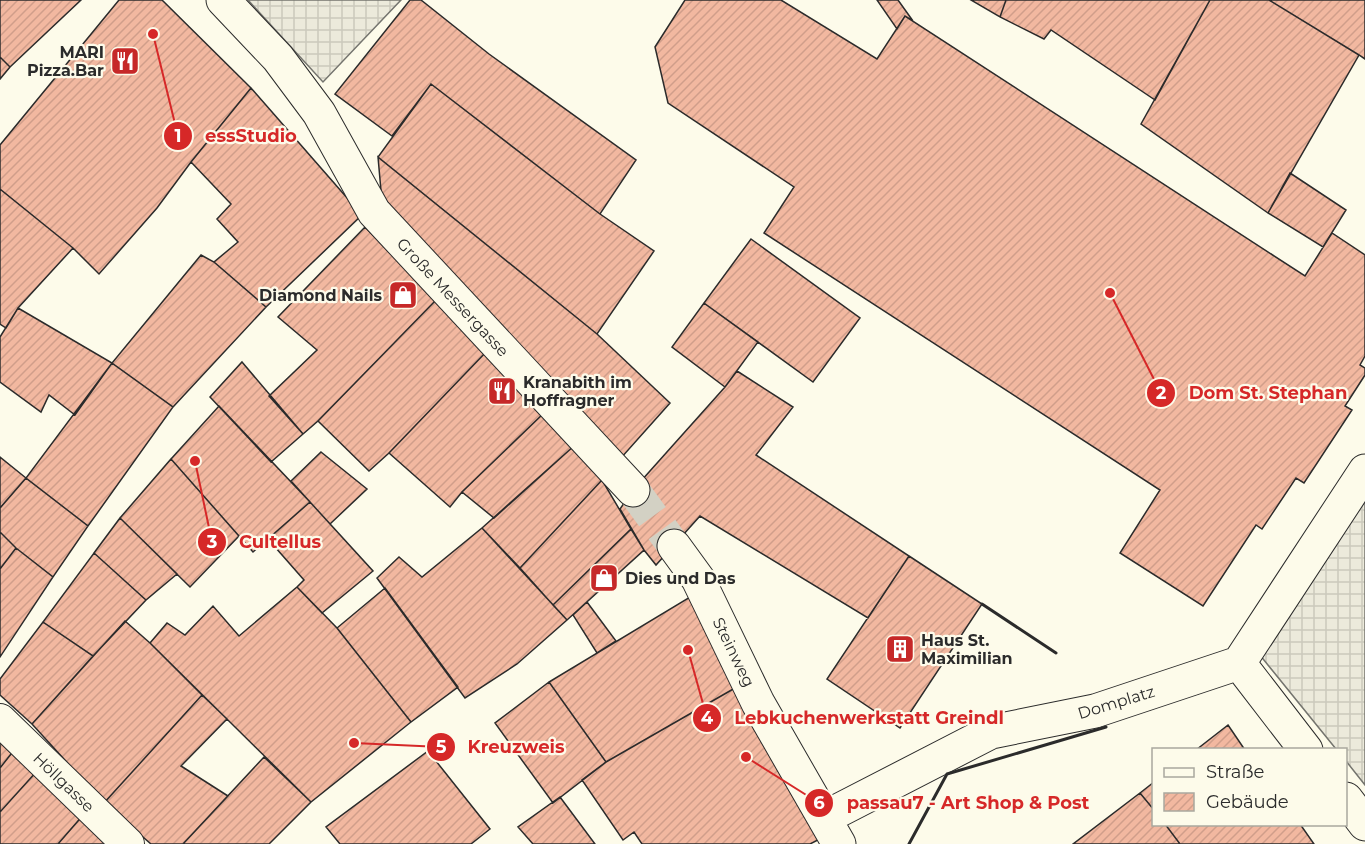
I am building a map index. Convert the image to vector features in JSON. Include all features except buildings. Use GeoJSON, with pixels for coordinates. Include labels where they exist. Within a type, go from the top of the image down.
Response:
{"type":"FeatureCollection","features":[{"type":"Feature","properties":{"kind":"street","name":"Große Messergasse"},"geometry":{"type":"LineString","coordinates":[[223,0],[278,58],[319,113],[374,212],[633,490]]}},
{"type":"Feature","properties":{"kind":"street"},"geometry":{"type":"LineString","coordinates":[[1304,748],[1239,663],[1365,471]]}},
{"type":"Feature","properties":{"kind":"street","name":"Steinweg"},"geometry":{"type":"LineString","coordinates":[[674,546],[698,579],[758,703],[832,831],[991,732]]}},
{"type":"Feature","properties":{"kind":"street","name":"Domplatz"},"geometry":{"type":"LineString","coordinates":[[991,732],[1095,711],[1239,663]]}},
{"type":"Feature","properties":{"kind":"street","name":"Höllgasse"},"geometry":{"type":"LineString","coordinates":[[0,720],[128,844]]}},
{"type":"Feature","properties":{"kind":"street"},"geometry":{"type":"LineString","coordinates":[[1347,801],[1365,824]]}},
{"type":"Feature","properties":{"kind":"shaded area"},"geometry":{"type":"Polygon","coordinates":[[[248,0],[401,0],[323,82],[248,0]]]}},
{"type":"Feature","properties":{"kind":"shaded area"},"geometry":{"type":"Polygon","coordinates":[[[1365,471],[1365,785],[1347,762],[1347,748],[1335,748],[1251,644],[1365,471]]]}},
{"type":"Feature","properties":{"kind":"tunnel"},"geometry":{"type":"LineString","coordinates":[[633,490],[674,546]]}},
{"type":"Feature","properties":{"kind":"wall"},"geometry":{"type":"LineString","coordinates":[[982,604],[1056,653]]}},
{"type":"Feature","properties":{"kind":"wall"},"geometry":{"type":"LineString","coordinates":[[909,844],[947,774],[1106,727]]}},
{"type":"Feature","properties":{"kind":"place","name":"essStudio"},"geometry":{"type":"Point","coordinates":[153,34]}},
{"type":"Feature","properties":{"kind":"place","name":"MARI Pizza.Bar"},"geometry":{"type":"Point","coordinates":[125,61]}},
{"type":"Feature","properties":{"kind":"place","name":"Dom St. Stephan"},"geometry":{"type":"Point","coordinates":[1110,293]}},
{"type":"Feature","properties":{"kind":"place","name":"Diamond Nails"},"geometry":{"type":"Point","coordinates":[403,295]}},
{"type":"Feature","properties":{"kind":"place","name":"Kranabith im Hoffragner"},"geometry":{"type":"Point","coordinates":[502,391]}},
{"type":"Feature","properties":{"kind":"place","name":"Cultellus"},"geometry":{"type":"Point","coordinates":[195,461]}},
{"type":"Feature","properties":{"kind":"place","name":"Dies und Das"},"geometry":{"type":"Point","coordinates":[604,578]}},
{"type":"Feature","properties":{"kind":"place","name":"Haus St. Maximilian"},"geometry":{"type":"Point","coordinates":[900,649]}},
{"type":"Feature","properties":{"kind":"place","name":"Lebkuchenwerkstatt Greindl"},"geometry":{"type":"Point","coordinates":[688,650]}},
{"type":"Feature","properties":{"kind":"place","name":"Kreuzweis"},"geometry":{"type":"Point","coordinates":[354,743]}},
{"type":"Feature","properties":{"kind":"place","name":"passau7 - Art Shop & Post"},"geometry":{"type":"Point","coordinates":[746,757]}}]}
